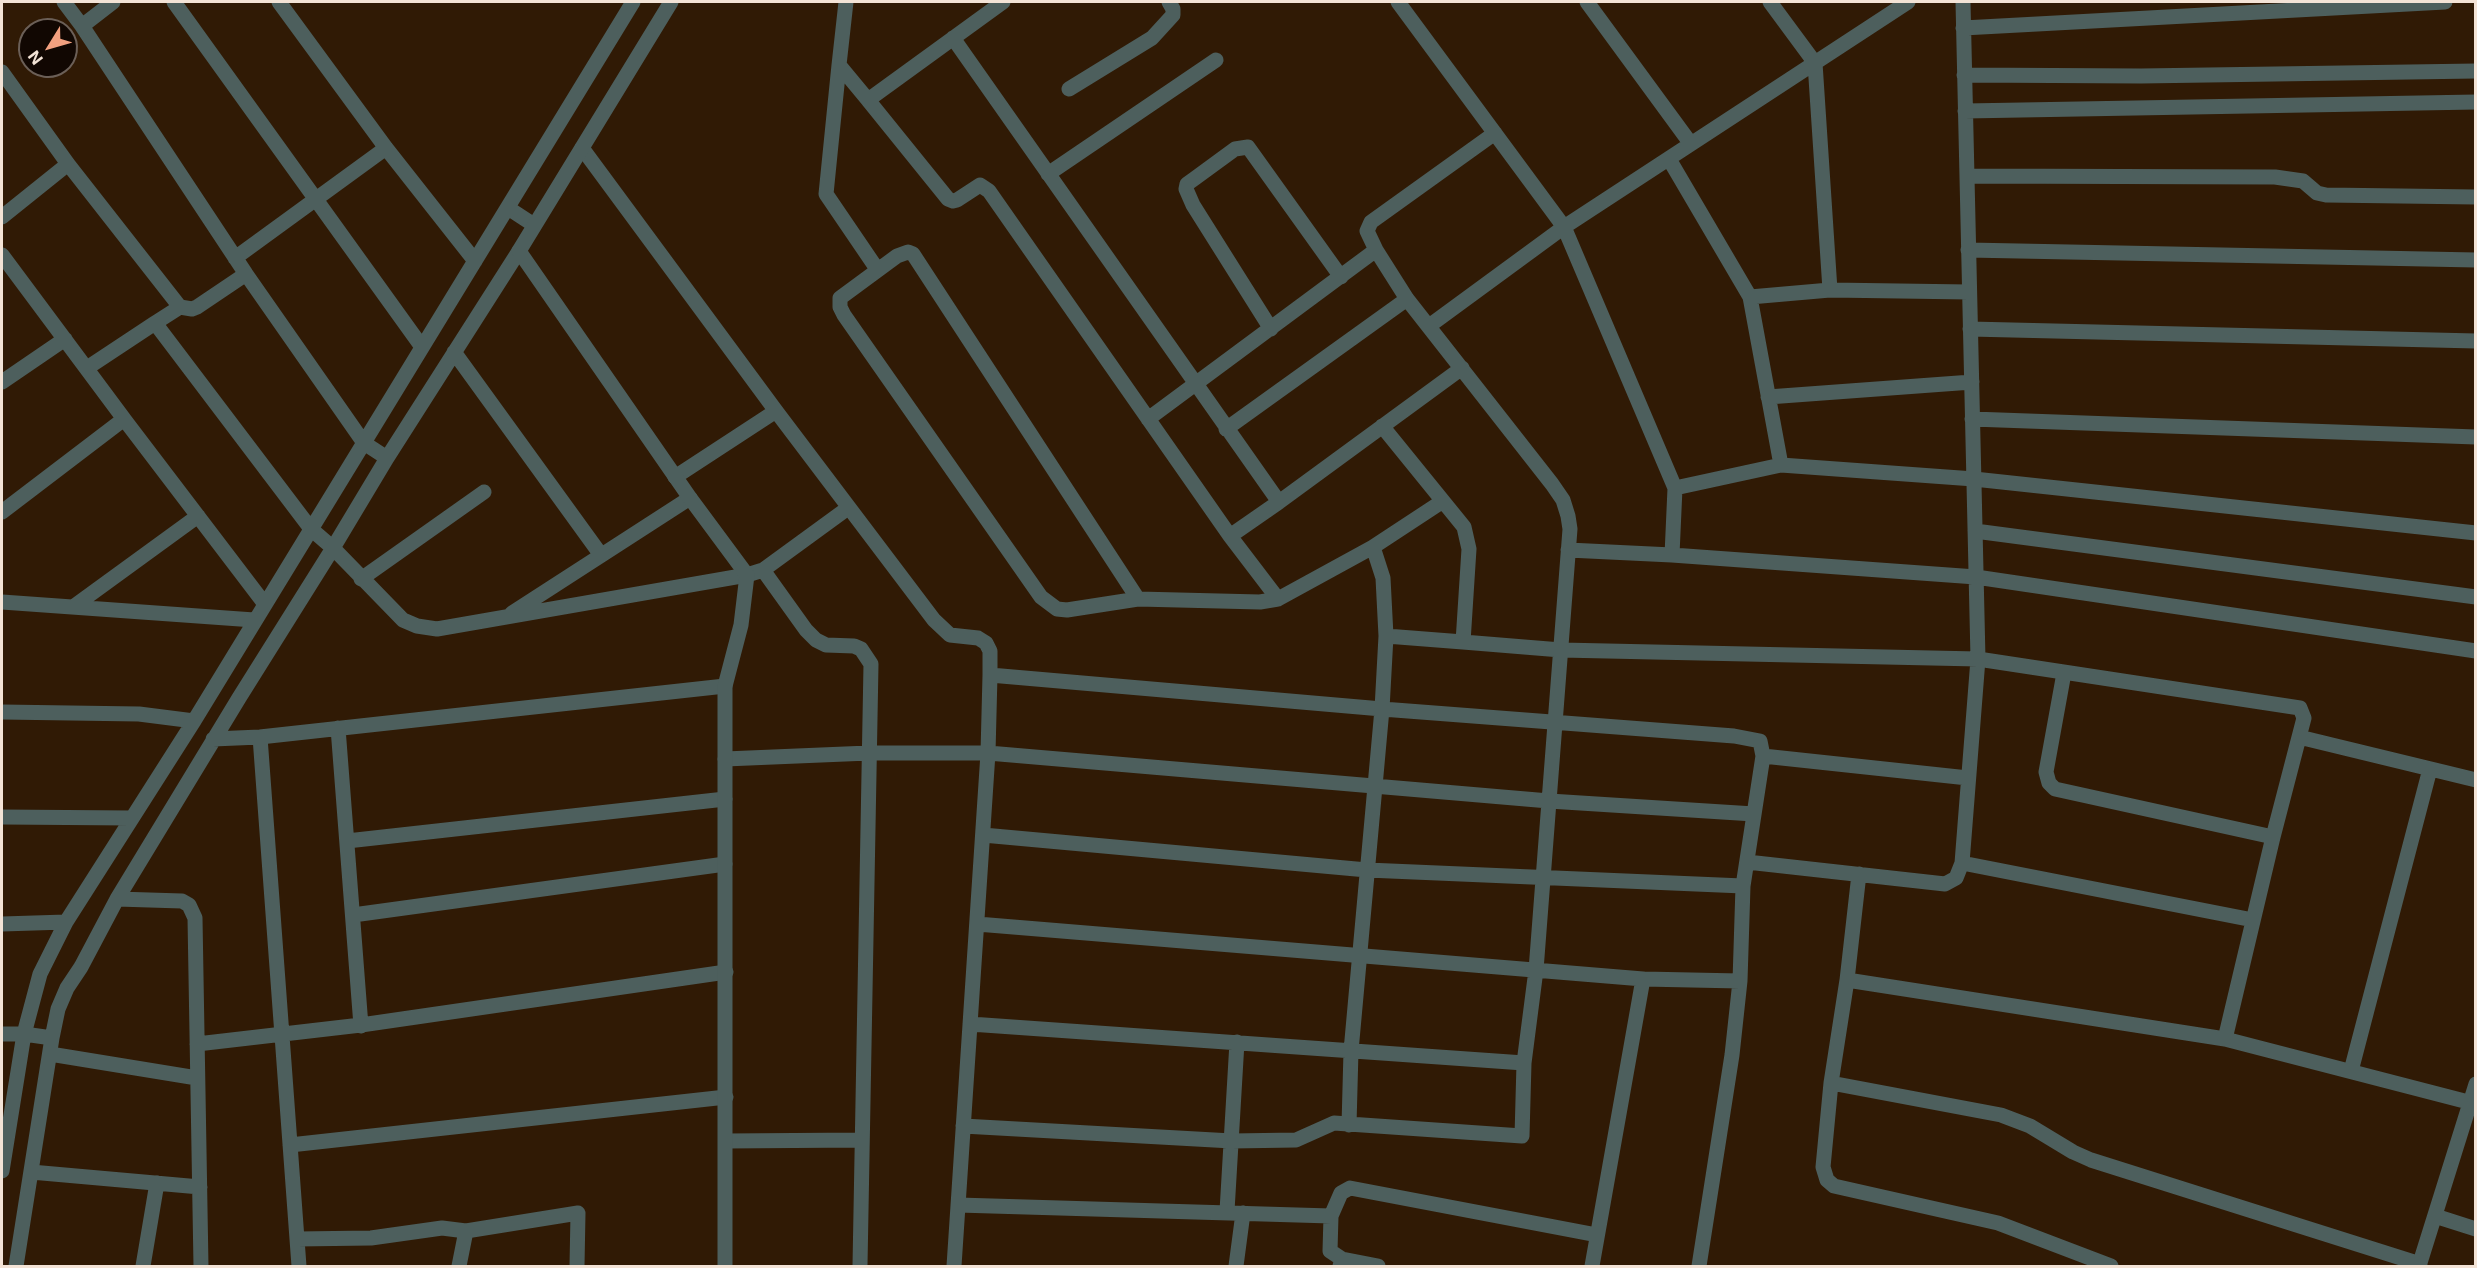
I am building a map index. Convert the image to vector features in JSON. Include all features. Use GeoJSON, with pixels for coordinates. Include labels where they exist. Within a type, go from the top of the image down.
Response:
{"type":"FeatureCollection","features":[{"type":"Feature","properties":{"kind":"street"},"geometry":{"type":"LineString","coordinates":[[64,2],[246,274],[376,450]]}},
{"type":"Feature","properties":{"kind":"street"},"geometry":{"type":"LineString","coordinates":[[82,26],[113,2]]}},
{"type":"Feature","properties":{"kind":"street"},"geometry":{"type":"LineString","coordinates":[[174,2],[422,347]]}},
{"type":"Feature","properties":{"kind":"street"},"geometry":{"type":"LineString","coordinates":[[279,2],[386,148],[476,261]]}},
{"type":"Feature","properties":{"kind":"street"},"geometry":{"type":"LineString","coordinates":[[38,1036],[58,1009],[67,988],[81,967],[117,899],[213,739],[376,450],[422,347],[633,2]]}},
{"type":"Feature","properties":{"kind":"street"},"geometry":{"type":"LineString","coordinates":[[2,1171],[38,1036],[40,974],[66,922],[194,721],[264,603],[324,540],[376,450],[454,352],[519,251],[671,2]]}},
{"type":"Feature","properties":{"kind":"street"},"geometry":{"type":"LineString","coordinates":[[846,2],[826,194],[878,269]]}},
{"type":"Feature","properties":{"kind":"street"},"geometry":{"type":"LineString","coordinates":[[868,100],[1003,2]]}},
{"type":"Feature","properties":{"kind":"street"},"geometry":{"type":"LineString","coordinates":[[1069,89],[1152,38],[1173,15],[1169,2]]}},
{"type":"Feature","properties":{"kind":"street"},"geometry":{"type":"LineString","coordinates":[[1398,2],[1564,227],[1675,488],[1672,555]]}},
{"type":"Feature","properties":{"kind":"street"},"geometry":{"type":"LineString","coordinates":[[1587,2],[1691,144]]}},
{"type":"Feature","properties":{"kind":"street"},"geometry":{"type":"LineString","coordinates":[[1770,2],[1815,63],[1830,290]]}},
{"type":"Feature","properties":{"kind":"street"},"geometry":{"type":"LineString","coordinates":[[1747,862],[1945,884],[1956,878],[1962,863],[1978,659],[1963,2]]}},
{"type":"Feature","properties":{"kind":"street"},"geometry":{"type":"LineString","coordinates":[[1963,28],[2445,2]]}},
{"type":"Feature","properties":{"kind":"street"},"geometry":{"type":"LineString","coordinates":[[1429,326],[1564,227],[1903,3]]}},
{"type":"Feature","properties":{"kind":"street"},"geometry":{"type":"LineString","coordinates":[[953,38],[1279,502]]}},
{"type":"Feature","properties":{"kind":"street"},"geometry":{"type":"LineString","coordinates":[[1048,174],[1215,60]]}},
{"type":"Feature","properties":{"kind":"street"},"geometry":{"type":"LineString","coordinates":[[839,65],[948,199],[957,200],[980,185],[985,186],[1230,536],[1278,599]]}},
{"type":"Feature","properties":{"kind":"street"},"geometry":{"type":"LineString","coordinates":[[1964,75],[2141,76],[2475,71]]}},
{"type":"Feature","properties":{"kind":"street"},"geometry":{"type":"LineString","coordinates":[[2,72],[68,164],[180,307]]}},
{"type":"Feature","properties":{"kind":"street"},"geometry":{"type":"LineString","coordinates":[[1965,111],[2475,102]]}},
{"type":"Feature","properties":{"kind":"street"},"geometry":{"type":"LineString","coordinates":[[963,1126],[1232,1141],[1296,1140],[1328,1124],[1522,1136],[1524,1063],[1536,970],[1570,529],[1563,500],[1407,298],[1376,250],[1367,231],[1371,222],[1495,133]]}},
{"type":"Feature","properties":{"kind":"street"},"geometry":{"type":"LineString","coordinates":[[1271,329],[1193,206],[1185,189],[1187,184],[1235,149],[1248,147],[1341,277]]}},
{"type":"Feature","properties":{"kind":"street"},"geometry":{"type":"LineString","coordinates":[[235,258],[386,148]]}},
{"type":"Feature","properties":{"kind":"street"},"geometry":{"type":"LineString","coordinates":[[582,148],[848,508],[939,626],[950,635],[978,638],[986,643],[990,651],[988,753],[954,1266]]}},
{"type":"Feature","properties":{"kind":"street"},"geometry":{"type":"LineString","coordinates":[[1669,159],[1750,297],[1781,465]]}},
{"type":"Feature","properties":{"kind":"street"},"geometry":{"type":"LineString","coordinates":[[2,217],[68,164]]}},
{"type":"Feature","properties":{"kind":"street"},"geometry":{"type":"LineString","coordinates":[[1967,176],[2275,177],[2303,181],[2317,193],[2326,195],[2475,197]]}},
{"type":"Feature","properties":{"kind":"street"},"geometry":{"type":"LineString","coordinates":[[508,208],[534,225]]}},
{"type":"Feature","properties":{"kind":"street"},"geometry":{"type":"LineString","coordinates":[[1148,419],[1376,250]]}},
{"type":"Feature","properties":{"kind":"street"},"geometry":{"type":"LineString","coordinates":[[1968,250],[2475,260]]}},
{"type":"Feature","properties":{"kind":"street"},"geometry":{"type":"LineString","coordinates":[[519,251],[675,477],[747,575],[741,625],[725,686],[725,1266]]}},
{"type":"Feature","properties":{"kind":"street"},"geometry":{"type":"LineString","coordinates":[[1138,599],[913,254],[903,253],[840,298],[841,312],[1041,597],[1057,609],[1067,610],[1138,599],[1260,602],[1278,599],[1373,547],[1443,501]]}},
{"type":"Feature","properties":{"kind":"street"},"geometry":{"type":"LineString","coordinates":[[2,255],[264,603]]}},
{"type":"Feature","properties":{"kind":"street"},"geometry":{"type":"LineString","coordinates":[[87,368],[180,307],[192,309],[197,307],[246,274]]}},
{"type":"Feature","properties":{"kind":"street"},"geometry":{"type":"LineString","coordinates":[[1750,297],[1830,290],[1970,292]]}},
{"type":"Feature","properties":{"kind":"street"},"geometry":{"type":"LineString","coordinates":[[1226,429],[1407,298]]}},
{"type":"Feature","properties":{"kind":"street"},"geometry":{"type":"LineString","coordinates":[[155,323],[324,540],[403,620],[417,626],[437,629],[747,575],[763,570],[848,508]]}},
{"type":"Feature","properties":{"kind":"street"},"geometry":{"type":"LineString","coordinates":[[1970,329],[2475,341]]}},
{"type":"Feature","properties":{"kind":"street"},"geometry":{"type":"LineString","coordinates":[[2,382],[64,339]]}},
{"type":"Feature","properties":{"kind":"street"},"geometry":{"type":"LineString","coordinates":[[454,352],[601,555]]}},
{"type":"Feature","properties":{"kind":"street"},"geometry":{"type":"LineString","coordinates":[[1230,536],[1462,369]]}},
{"type":"Feature","properties":{"kind":"street"},"geometry":{"type":"LineString","coordinates":[[1768,397],[1971,382]]}},
{"type":"Feature","properties":{"kind":"street"},"geometry":{"type":"LineString","coordinates":[[675,477],[776,411]]}},
{"type":"Feature","properties":{"kind":"street"},"geometry":{"type":"LineString","coordinates":[[2,512],[124,419]]}},
{"type":"Feature","properties":{"kind":"street"},"geometry":{"type":"LineString","coordinates":[[1972,419],[2475,437]]}},
{"type":"Feature","properties":{"kind":"street"},"geometry":{"type":"LineString","coordinates":[[1382,426],[1464,527],[1467,537],[1468,564],[1463,642]]}},
{"type":"Feature","properties":{"kind":"street"},"geometry":{"type":"LineString","coordinates":[[1675,488],[1781,465],[1974,479],[2475,533]]}},
{"type":"Feature","properties":{"kind":"street"},"geometry":{"type":"LineString","coordinates":[[361,579],[484,492]]}},
{"type":"Feature","properties":{"kind":"street"},"geometry":{"type":"LineString","coordinates":[[507,616],[690,498]]}},
{"type":"Feature","properties":{"kind":"street"},"geometry":{"type":"LineString","coordinates":[[73,607],[198,516]]}},
{"type":"Feature","properties":{"kind":"street"},"geometry":{"type":"LineString","coordinates":[[1975,531],[2475,597]]}},
{"type":"Feature","properties":{"kind":"street"},"geometry":{"type":"LineString","coordinates":[[1349,1125],[1351,1051],[1382,709],[1386,636],[1383,578],[1373,547]]}},
{"type":"Feature","properties":{"kind":"street"},"geometry":{"type":"LineString","coordinates":[[1568,549],[1976,577],[2475,651]]}},
{"type":"Feature","properties":{"kind":"street"},"geometry":{"type":"LineString","coordinates":[[763,570],[806,630],[816,640],[826,645],[854,646],[861,649],[871,664],[860,1266]]}},
{"type":"Feature","properties":{"kind":"street"},"geometry":{"type":"LineString","coordinates":[[2,602],[254,620]]}},
{"type":"Feature","properties":{"kind":"street"},"geometry":{"type":"LineString","coordinates":[[1386,636],[1560,650],[1978,659],[2297,707],[2304,714],[2300,737],[2273,837],[2225,1039]]}},
{"type":"Feature","properties":{"kind":"street"},"geometry":{"type":"LineString","coordinates":[[2064,673],[2046,772],[2049,783],[2055,789],[2273,837]]}},
{"type":"Feature","properties":{"kind":"street"},"geometry":{"type":"LineString","coordinates":[[990,675],[1755,739],[1762,746],[1763,756],[1743,886],[1740,981],[1732,1055],[1698,1266]]}},
{"type":"Feature","properties":{"kind":"street"},"geometry":{"type":"LineString","coordinates":[[213,739],[260,737],[725,686]]}},
{"type":"Feature","properties":{"kind":"street"},"geometry":{"type":"LineString","coordinates":[[2,712],[139,714],[194,721]]}},
{"type":"Feature","properties":{"kind":"street"},"geometry":{"type":"LineString","coordinates":[[338,728],[361,1025]]}},
{"type":"Feature","properties":{"kind":"street"},"geometry":{"type":"LineString","coordinates":[[260,737],[299,1266]]}},
{"type":"Feature","properties":{"kind":"street"},"geometry":{"type":"LineString","coordinates":[[2300,737],[2475,780]]}},
{"type":"Feature","properties":{"kind":"street"},"geometry":{"type":"LineString","coordinates":[[725,759],[869,753],[988,753],[1549,801],[1754,814]]}},
{"type":"Feature","properties":{"kind":"street"},"geometry":{"type":"LineString","coordinates":[[1763,756],[1968,778]]}},
{"type":"Feature","properties":{"kind":"street"},"geometry":{"type":"LineString","coordinates":[[2351,1071],[2430,769]]}},
{"type":"Feature","properties":{"kind":"street"},"geometry":{"type":"LineString","coordinates":[[347,842],[725,799]]}},
{"type":"Feature","properties":{"kind":"street"},"geometry":{"type":"LineString","coordinates":[[2,817],[131,818]]}},
{"type":"Feature","properties":{"kind":"street"},"geometry":{"type":"LineString","coordinates":[[983,835],[1367,870],[1743,886]]}},
{"type":"Feature","properties":{"kind":"street"},"geometry":{"type":"LineString","coordinates":[[1962,863],[2253,920]]}},
{"type":"Feature","properties":{"kind":"street"},"geometry":{"type":"LineString","coordinates":[[353,915],[725,864]]}},
{"type":"Feature","properties":{"kind":"street"},"geometry":{"type":"LineString","coordinates":[[1859,874],[1847,980],[1831,1083],[1823,1167],[1827,1180],[1834,1186],[1998,1223],[2112,1266]]}},
{"type":"Feature","properties":{"kind":"street"},"geometry":{"type":"LineString","coordinates":[[117,899],[176,900],[189,905],[194,911],[201,1266]]}},
{"type":"Feature","properties":{"kind":"street"},"geometry":{"type":"LineString","coordinates":[[2,924],[66,922]]}},
{"type":"Feature","properties":{"kind":"street"},"geometry":{"type":"LineString","coordinates":[[977,924],[1643,979],[1740,981]]}},
{"type":"Feature","properties":{"kind":"street"},"geometry":{"type":"LineString","coordinates":[[197,1044],[361,1025],[726,972]]}},
{"type":"Feature","properties":{"kind":"street"},"geometry":{"type":"LineString","coordinates":[[1592,1266],[1643,979]]}},
{"type":"Feature","properties":{"kind":"street"},"geometry":{"type":"LineString","coordinates":[[1847,980],[2225,1039],[2473,1103]]}},
{"type":"Feature","properties":{"kind":"street"},"geometry":{"type":"LineString","coordinates":[[970,1024],[1524,1063]]}},
{"type":"Feature","properties":{"kind":"street"},"geometry":{"type":"LineString","coordinates":[[2,1034],[38,1036]]}},
{"type":"Feature","properties":{"kind":"street"},"geometry":{"type":"LineString","coordinates":[[16,1266],[50,1054],[38,1036]]}},
{"type":"Feature","properties":{"kind":"street"},"geometry":{"type":"LineString","coordinates":[[1236,1266],[1232,1141],[1237,1042]]}},
{"type":"Feature","properties":{"kind":"street"},"geometry":{"type":"LineString","coordinates":[[50,1054],[197,1078]]}},
{"type":"Feature","properties":{"kind":"street"},"geometry":{"type":"LineString","coordinates":[[1831,1083],[2001,1115],[2030,1126],[2091,1160],[2419,1265],[2473,1103],[2475,1084]]}},
{"type":"Feature","properties":{"kind":"street"},"geometry":{"type":"LineString","coordinates":[[290,1145],[726,1097]]}},
{"type":"Feature","properties":{"kind":"street"},"geometry":{"type":"LineString","coordinates":[[726,1141],[862,1140]]}},
{"type":"Feature","properties":{"kind":"street"},"geometry":{"type":"LineString","coordinates":[[31,1172],[200,1187]]}},
{"type":"Feature","properties":{"kind":"street"},"geometry":{"type":"LineString","coordinates":[[143,1266],[157,1184]]}},
{"type":"Feature","properties":{"kind":"street"},"geometry":{"type":"LineString","coordinates":[[1378,1266],[1341,1263],[1330,1251],[1331,1216],[1341,1193],[1350,1188],[1597,1235]]}},
{"type":"Feature","properties":{"kind":"street"},"geometry":{"type":"LineString","coordinates":[[958,1205],[1331,1216]]}},
{"type":"Feature","properties":{"kind":"street"},"geometry":{"type":"LineString","coordinates":[[297,1239],[371,1238],[442,1228],[466,1231],[578,1213],[577,1266]]}},
{"type":"Feature","properties":{"kind":"street"},"geometry":{"type":"LineString","coordinates":[[2435,1216],[2475,1229]]}},
{"type":"Feature","properties":{"kind":"street"},"geometry":{"type":"LineString","coordinates":[[459,1266],[466,1231]]}}]}
